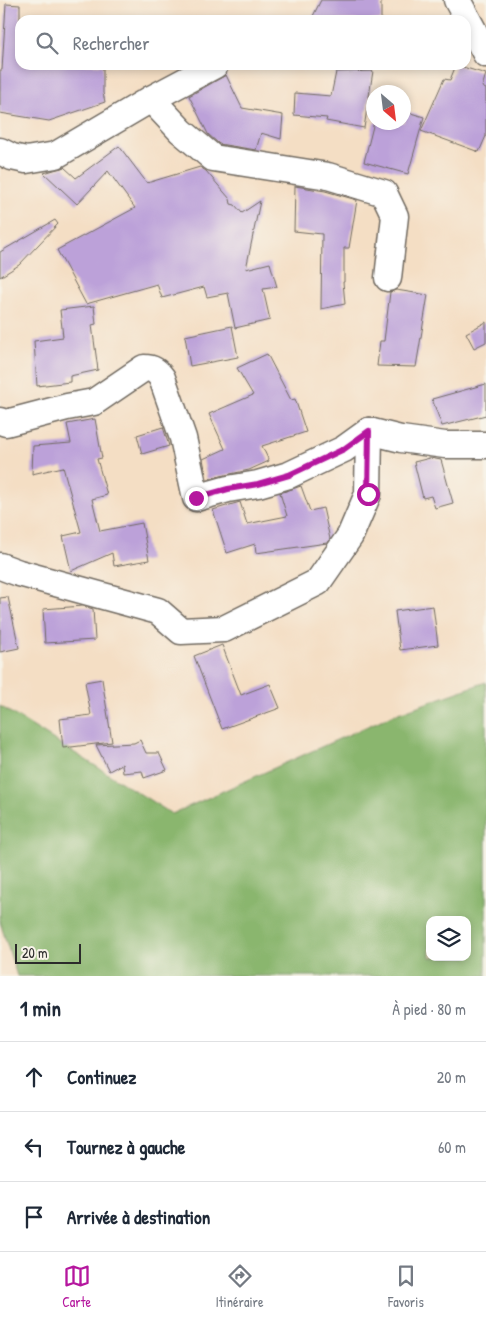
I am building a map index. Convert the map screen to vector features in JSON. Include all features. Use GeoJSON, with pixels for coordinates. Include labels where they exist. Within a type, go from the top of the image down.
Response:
{"type":"FeatureCollection","features":[{"type":"Feature","properties":{"kind":"street"},"geometry":{"type":"LineString","coordinates":[[471,20],[486,54]]}},
{"type":"Feature","properties":{"kind":"street"},"geometry":{"type":"LineString","coordinates":[[0,151],[12,157],[26,160],[56,155],[151,99],[206,70]]}},
{"type":"Feature","properties":{"kind":"street"},"geometry":{"type":"LineString","coordinates":[[151,99],[181,131],[213,158],[328,176],[384,193],[395,216],[388,278]]}},
{"type":"Feature","properties":{"kind":"street"},"geometry":{"type":"LineString","coordinates":[[0,421],[6,423],[94,402],[144,368],[150,368],[162,378],[183,438],[196,498],[289,475],[344,449],[369,431],[401,439],[445,445],[486,445]]}},
{"type":"Feature","properties":{"kind":"street"},"geometry":{"type":"LineString","coordinates":[[0,566],[19,573],[158,611],[181,631],[224,630],[318,582],[350,536],[368,494],[369,431]]}},
{"type":"Feature","properties":{"kind":"green space"},"geometry":{"type":"Polygon","coordinates":[[[486,682],[486,976],[17,976],[0,922],[0,706],[172,814],[390,716],[486,682]]]}},
{"type":"Feature","properties":{"kind":"building"},"geometry":{"type":"Polygon","coordinates":[[[321,0],[381,0],[381,15],[314,15],[321,0]]]}},
{"type":"Feature","properties":{"kind":"building"},"geometry":{"type":"Polygon","coordinates":[[[6,4],[20,5],[20,15],[15,15],[15,70],[103,70],[105,102],[49,121],[0,113],[0,70],[2,70],[6,4]]]}},
{"type":"Feature","properties":{"kind":"building"},"geometry":{"type":"Polygon","coordinates":[[[454,70],[471,70],[486,74],[482,87],[486,89],[486,136],[479,152],[421,131],[444,79],[450,80],[454,70]]]}},
{"type":"Feature","properties":{"kind":"building"},"geometry":{"type":"Polygon","coordinates":[[[373,71],[371,85],[366,85],[364,128],[326,121],[327,118],[294,115],[295,93],[331,96],[336,72],[373,71]]]}},
{"type":"Feature","properties":{"kind":"building"},"geometry":{"type":"Polygon","coordinates":[[[226,75],[242,108],[283,115],[281,139],[261,133],[256,150],[219,144],[208,134],[189,96],[226,75]]]}},
{"type":"Feature","properties":{"kind":"building"},"geometry":{"type":"Polygon","coordinates":[[[411,113],[424,117],[408,174],[364,162],[372,130],[411,130],[411,113]]]}},
{"type":"Feature","properties":{"kind":"building"},"geometry":{"type":"Polygon","coordinates":[[[119,146],[147,183],[200,167],[206,171],[230,199],[231,204],[235,205],[242,213],[260,201],[246,269],[270,263],[277,287],[263,289],[270,320],[235,328],[228,293],[207,297],[204,287],[162,298],[157,284],[86,304],[57,250],[135,208],[108,171],[77,204],[44,173],[64,167],[76,178],[119,146]]]}},
{"type":"Feature","properties":{"kind":"building"},"geometry":{"type":"Polygon","coordinates":[[[295,186],[325,191],[357,200],[349,248],[344,248],[343,282],[345,304],[321,309],[322,234],[294,231],[295,186]]]}},
{"type":"Feature","properties":{"kind":"building"},"geometry":{"type":"Polygon","coordinates":[[[55,220],[58,224],[19,265],[0,277],[0,252],[55,220]]]}},
{"type":"Feature","properties":{"kind":"building"},"geometry":{"type":"Polygon","coordinates":[[[396,290],[428,295],[416,367],[377,366],[380,341],[384,341],[390,292],[396,290]]]}},
{"type":"Feature","properties":{"kind":"building"},"geometry":{"type":"Polygon","coordinates":[[[94,306],[96,324],[92,325],[98,370],[70,376],[70,382],[37,386],[34,341],[63,337],[60,310],[94,306]]]}},
{"type":"Feature","properties":{"kind":"building"},"geometry":{"type":"Polygon","coordinates":[[[486,322],[486,342],[474,348],[466,333],[486,322]]]}},
{"type":"Feature","properties":{"kind":"building"},"geometry":{"type":"Polygon","coordinates":[[[232,326],[238,357],[190,366],[185,336],[232,326]]]}},
{"type":"Feature","properties":{"kind":"building"},"geometry":{"type":"Polygon","coordinates":[[[267,354],[291,400],[295,399],[306,432],[262,446],[269,461],[249,470],[207,479],[203,459],[225,449],[209,414],[253,395],[237,368],[267,354]]]}},
{"type":"Feature","properties":{"kind":"building"},"geometry":{"type":"Polygon","coordinates":[[[486,384],[486,415],[442,426],[432,399],[486,384]]]}},
{"type":"Feature","properties":{"kind":"building"},"geometry":{"type":"Polygon","coordinates":[[[95,419],[102,458],[97,459],[107,495],[92,499],[100,531],[142,523],[149,560],[114,566],[112,553],[71,571],[63,536],[81,532],[63,467],[32,474],[33,446],[71,443],[67,424],[95,419]]]}},
{"type":"Feature","properties":{"kind":"building"},"geometry":{"type":"Polygon","coordinates":[[[163,427],[169,446],[142,454],[137,435],[163,427]]]}},
{"type":"Feature","properties":{"kind":"building"},"geometry":{"type":"Polygon","coordinates":[[[430,458],[441,460],[453,503],[435,508],[431,496],[423,498],[414,462],[430,458]]]}},
{"type":"Feature","properties":{"kind":"building"},"geometry":{"type":"Polygon","coordinates":[[[301,486],[310,511],[323,508],[330,539],[327,543],[256,553],[255,544],[227,553],[213,510],[240,502],[247,524],[287,516],[280,493],[301,486]]]}},
{"type":"Feature","properties":{"kind":"building"},"geometry":{"type":"Polygon","coordinates":[[[8,597],[19,648],[0,652],[0,598],[8,597]]]}},
{"type":"Feature","properties":{"kind":"building"},"geometry":{"type":"Polygon","coordinates":[[[83,606],[93,609],[95,640],[45,643],[43,609],[83,606]]]}},
{"type":"Feature","properties":{"kind":"building"},"geometry":{"type":"Polygon","coordinates":[[[433,606],[438,645],[400,650],[395,611],[433,606]]]}},
{"type":"Feature","properties":{"kind":"building"},"geometry":{"type":"Polygon","coordinates":[[[222,645],[241,695],[270,684],[280,708],[222,729],[194,656],[222,645]]]}},
{"type":"Feature","properties":{"kind":"building"},"geometry":{"type":"Polygon","coordinates":[[[102,679],[112,742],[63,748],[60,719],[91,715],[85,682],[102,679]]]}},
{"type":"Feature","properties":{"kind":"building"},"geometry":{"type":"Polygon","coordinates":[[[140,740],[146,753],[159,753],[167,770],[144,778],[142,771],[123,773],[122,764],[109,771],[96,745],[134,743],[140,740]]]}},
{"type":"Feature","properties":{"kind":"route"},"geometry":{"type":"LineString","coordinates":[[196,498],[289,475],[344,449],[369,431],[368,494]]}}]}
